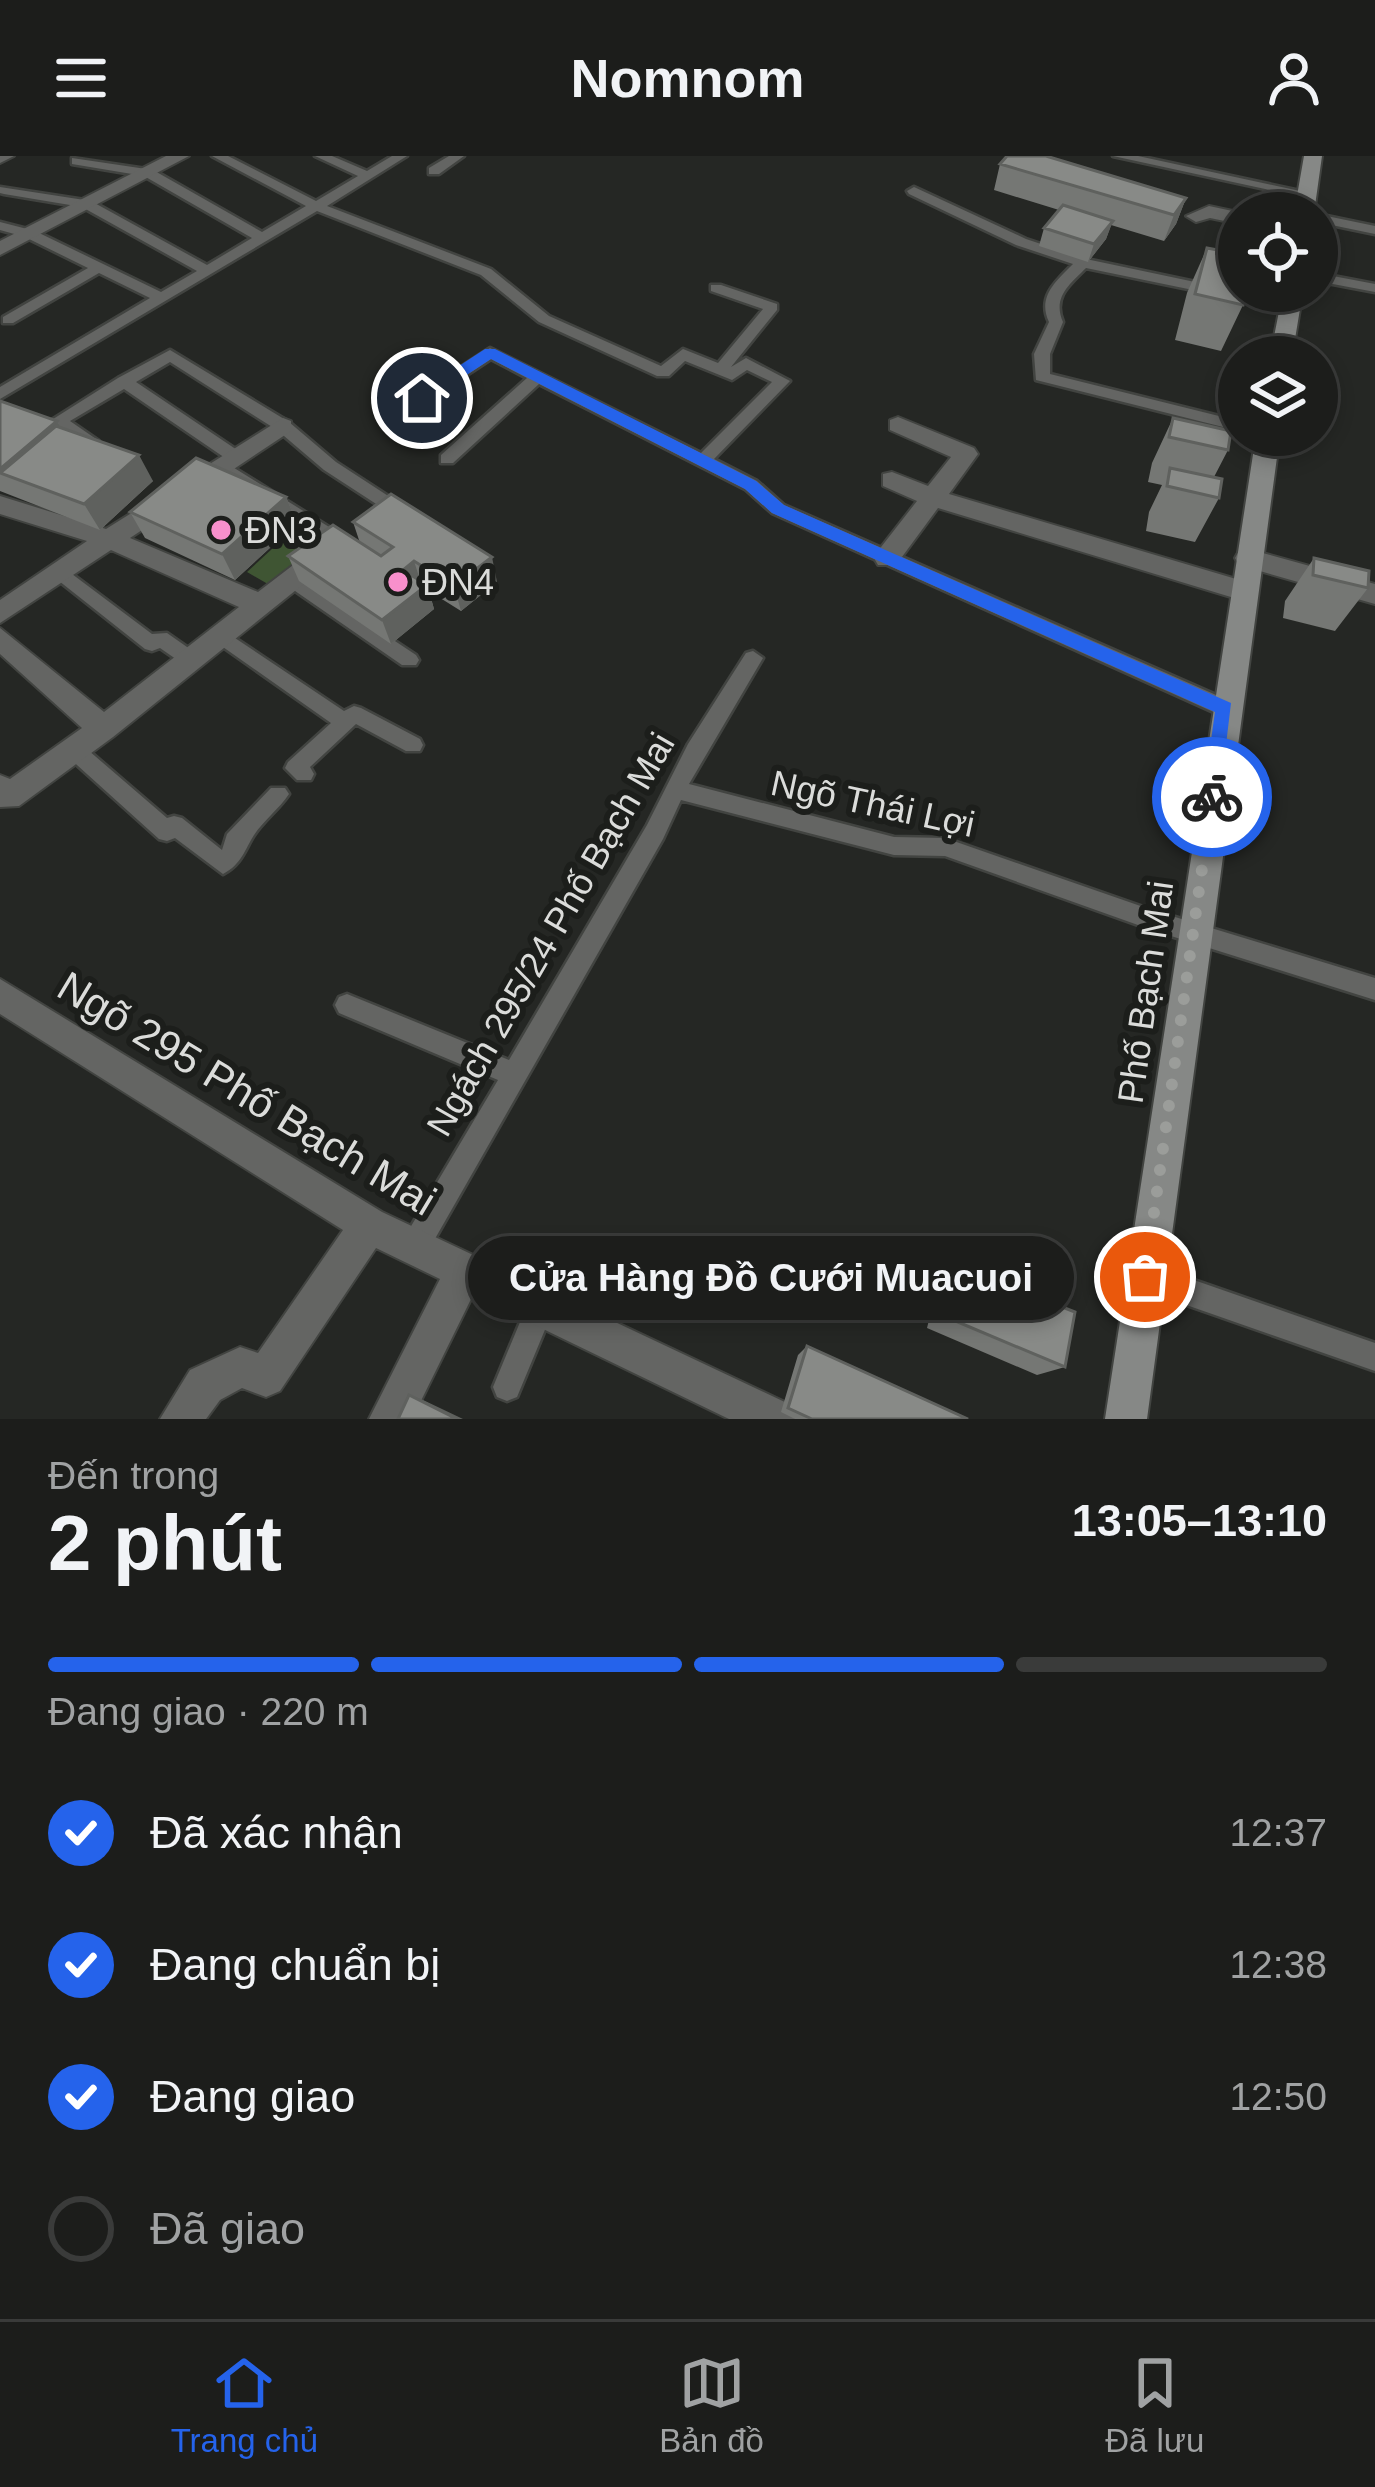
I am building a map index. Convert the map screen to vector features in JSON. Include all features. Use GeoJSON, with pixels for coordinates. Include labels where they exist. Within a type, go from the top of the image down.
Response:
{"type":"FeatureCollection","features":[{"type":"Feature","properties":{"kind":"main road"},"geometry":{"type":"LineString","coordinates":[[1308,192],[1313,156]]}},
{"type":"Feature","properties":{"kind":"main road","name":"Phố Bạch Mai"},"geometry":{"type":"LineString","coordinates":[[1126,1419],[1265,456]]}},
{"type":"Feature","properties":{"kind":"street"},"geometry":{"type":"LineString","coordinates":[[0,249],[180,156]]}},
{"type":"Feature","properties":{"kind":"street"},"geometry":{"type":"LineString","coordinates":[[1196,216],[1218,214]]}},
{"type":"Feature","properties":{"kind":"street"},"geometry":{"type":"LineString","coordinates":[[887,558],[966,454],[898,424]]}},
{"type":"Feature","properties":{"kind":"street"},"geometry":{"type":"LineString","coordinates":[[0,613],[109,539],[168,488],[230,463],[283,426]]}},
{"type":"Feature","properties":{"kind":"street"},"geometry":{"type":"LineString","coordinates":[[892,479],[932,498],[1246,574],[1375,594]]}},
{"type":"Feature","properties":{"kind":"street"},"geometry":{"type":"LineString","coordinates":[[0,505],[109,539],[259,604]]}},
{"type":"Feature","properties":{"kind":"street"},"geometry":{"type":"LineString","coordinates":[[0,788],[8,796],[103,729],[291,579],[348,547]]}},
{"type":"Feature","properties":{"kind":"street"},"geometry":{"type":"LineString","coordinates":[[0,638],[103,729]]}},
{"type":"Feature","properties":{"kind":"street","name":"Ngõ 295 Phố Bạch Mai"},"geometry":{"type":"LineString","coordinates":[[0,995],[369,1225],[774,1419]]}},
{"type":"Feature","properties":{"kind":"street"},"geometry":{"type":"LineString","coordinates":[[182,1419],[205,1385],[240,1367],[266,1378],[369,1225]]}},
{"type":"Feature","properties":{"kind":"street"},"geometry":{"type":"LineString","coordinates":[[390,1419],[463,1274]]}},
{"type":"Feature","properties":{"kind":"lane"},"geometry":{"type":"LineString","coordinates":[[218,156],[318,206],[486,272],[544,319],[663,373],[683,355],[732,375],[746,363],[782,381],[703,461]]}},
{"type":"Feature","properties":{"kind":"lane"},"geometry":{"type":"LineString","coordinates":[[321,156],[368,176]]}},
{"type":"Feature","properties":{"kind":"lane"},"geometry":{"type":"LineString","coordinates":[[0,394],[401,156]]}},
{"type":"Feature","properties":{"kind":"lane"},"geometry":{"type":"LineString","coordinates":[[434,171],[458,156]]}},
{"type":"Feature","properties":{"kind":"lane"},"geometry":{"type":"LineString","coordinates":[[1119,156],[1262,192]]}},
{"type":"Feature","properties":{"kind":"lane"},"geometry":{"type":"LineString","coordinates":[[77,160],[148,173],[262,238]]}},
{"type":"Feature","properties":{"kind":"lane"},"geometry":{"type":"LineString","coordinates":[[4,190],[86,205],[208,271]]}},
{"type":"Feature","properties":{"kind":"lane"},"geometry":{"type":"LineString","coordinates":[[914,191],[1021,242],[1082,263],[1218,286]]}},
{"type":"Feature","properties":{"kind":"lane"},"geometry":{"type":"LineString","coordinates":[[1338,222],[1375,230]]}},
{"type":"Feature","properties":{"kind":"lane"},"geometry":{"type":"LineString","coordinates":[[0,226],[30,233],[163,299]]}},
{"type":"Feature","properties":{"kind":"lane"},"geometry":{"type":"LineString","coordinates":[[1082,263],[1050,297],[1049,310],[1056,322],[1042,354],[1042,377],[1218,421]]}},
{"type":"Feature","properties":{"kind":"lane"},"geometry":{"type":"LineString","coordinates":[[8,320],[101,266]]}},
{"type":"Feature","properties":{"kind":"lane"},"geometry":{"type":"LineString","coordinates":[[1338,281],[1375,288]]}},
{"type":"Feature","properties":{"kind":"lane"},"geometry":{"type":"LineString","coordinates":[[716,288],[772,307],[721,370]]}},
{"type":"Feature","properties":{"kind":"lane"},"geometry":{"type":"LineString","coordinates":[[387,420],[490,352],[751,485],[778,509],[1225,708]]}},
{"type":"Feature","properties":{"kind":"lane"},"geometry":{"type":"LineString","coordinates":[[120,459],[58,421],[170,355],[283,426],[330,466],[393,507]]}},
{"type":"Feature","properties":{"kind":"lane"},"geometry":{"type":"LineString","coordinates":[[447,459],[537,377]]}},
{"type":"Feature","properties":{"kind":"lane"},"geometry":{"type":"LineString","coordinates":[[124,381],[348,547]]}},
{"type":"Feature","properties":{"kind":"lane"},"geometry":{"type":"LineString","coordinates":[[61,572],[152,644],[160,638],[190,659]]}},
{"type":"Feature","properties":{"kind":"lane"},"geometry":{"type":"LineString","coordinates":[[291,579],[409,661]]}},
{"type":"Feature","properties":{"kind":"lane"},"geometry":{"type":"LineString","coordinates":[[220,635],[345,722]]}},
{"type":"Feature","properties":{"kind":"lane","name":"Ngách 295/24 Phố Bạch Mai"},"geometry":{"type":"LineString","coordinates":[[414,1248],[753,658]]}},
{"type":"Feature","properties":{"kind":"lane"},"geometry":{"type":"LineString","coordinates":[[304,775],[295,768],[354,714],[413,745]]}},
{"type":"Feature","properties":{"kind":"lane"},"geometry":{"type":"LineString","coordinates":[[74,750],[166,832],[174,826],[223,864],[240,845],[235,841],[278,794]]}},
{"type":"Feature","properties":{"kind":"lane","name":"Ngõ Thái Lợi"},"geometry":{"type":"LineString","coordinates":[[675,789],[894,846],[945,848],[1375,988]]}},
{"type":"Feature","properties":{"kind":"lane"},"geometry":{"type":"LineString","coordinates":[[347,1005],[513,1074]]}},
{"type":"Feature","properties":{"kind":"lane"},"geometry":{"type":"LineString","coordinates":[[1145,1277],[1375,1357]]}},
{"type":"Feature","properties":{"kind":"lane"},"geometry":{"type":"LineString","coordinates":[[507,1387],[540,1308]]}},
{"type":"Feature","properties":{"kind":"green space"},"geometry":{"type":"Polygon","coordinates":[[[299,524],[332,543],[273,587],[247,572],[299,524]]]}},
{"type":"Feature","properties":{"kind":"building"},"geometry":{"type":"Polygon","coordinates":[[[1007,156],[1046,156],[1186,198],[1174,215],[1000,164],[1007,156]]]}},
{"type":"Feature","properties":{"kind":"building"},"geometry":{"type":"Polygon","coordinates":[[[1063,205],[1113,221],[1094,244],[1044,228],[1063,205]]]}},
{"type":"Feature","properties":{"kind":"building"},"geometry":{"type":"Polygon","coordinates":[[[1207,248],[1218,250],[1218,299],[1195,294],[1207,248]]]}},
{"type":"Feature","properties":{"kind":"building"},"geometry":{"type":"Polygon","coordinates":[[[0,401],[57,421],[0,469],[0,401]]]}},
{"type":"Feature","properties":{"kind":"building"},"geometry":{"type":"Polygon","coordinates":[[[1173,418],[1218,428],[1218,448],[1169,437],[1173,418]]]}},
{"type":"Feature","properties":{"kind":"building"},"geometry":{"type":"Polygon","coordinates":[[[56,426],[139,455],[84,504],[0,473],[56,426]]]}},
{"type":"Feature","properties":{"kind":"building"},"geometry":{"type":"Polygon","coordinates":[[[196,458],[286,497],[222,554],[130,512],[196,458]]]}},
{"type":"Feature","properties":{"kind":"building"},"geometry":{"type":"Polygon","coordinates":[[[1170,468],[1222,479],[1219,498],[1167,486],[1170,468]]]}},
{"type":"Feature","properties":{"kind":"building"},"geometry":{"type":"Polygon","coordinates":[[[391,494],[492,557],[454,586],[414,561],[403,570],[427,585],[382,620],[288,556],[333,525],[381,556],[393,547],[353,522],[391,494]]]}},
{"type":"Feature","properties":{"kind":"building"},"geometry":{"type":"Polygon","coordinates":[[[1314,558],[1369,571],[1368,588],[1313,575],[1314,558]]]}},
{"type":"Feature","properties":{"kind":"building"},"geometry":{"type":"Polygon","coordinates":[[[958,1266],[1075,1312],[1065,1367],[946,1317],[958,1266]]]}},
{"type":"Feature","properties":{"kind":"building"},"geometry":{"type":"Polygon","coordinates":[[[807,1346],[968,1419],[812,1419],[788,1408],[807,1346]]]}},
{"type":"Feature","properties":{"kind":"building"},"geometry":{"type":"Polygon","coordinates":[[[409,1395],[457,1419],[398,1419],[409,1395]]]}},
{"type":"Feature","properties":{"kind":"way so far"},"geometry":{"type":"LineString","coordinates":[[1145,1277],[1212,797]]}},
{"type":"Feature","properties":{"kind":"place","name":"ĐN3"},"geometry":{"type":"Point","coordinates":[221,530]}},
{"type":"Feature","properties":{"kind":"place","name":"ĐN4"},"geometry":{"type":"Point","coordinates":[398,582]}},
{"type":"Feature","properties":{"kind":"place","name":"Cửa Hàng Đồ Cưới Muacuoi"},"geometry":{"type":"Point","coordinates":[1145,1277]}},
{"type":"Feature","properties":{"kind":"route"},"geometry":{"type":"LineString","coordinates":[[422,398],[490,352],[751,485],[778,509],[1225,708],[1212,797]]}}]}
